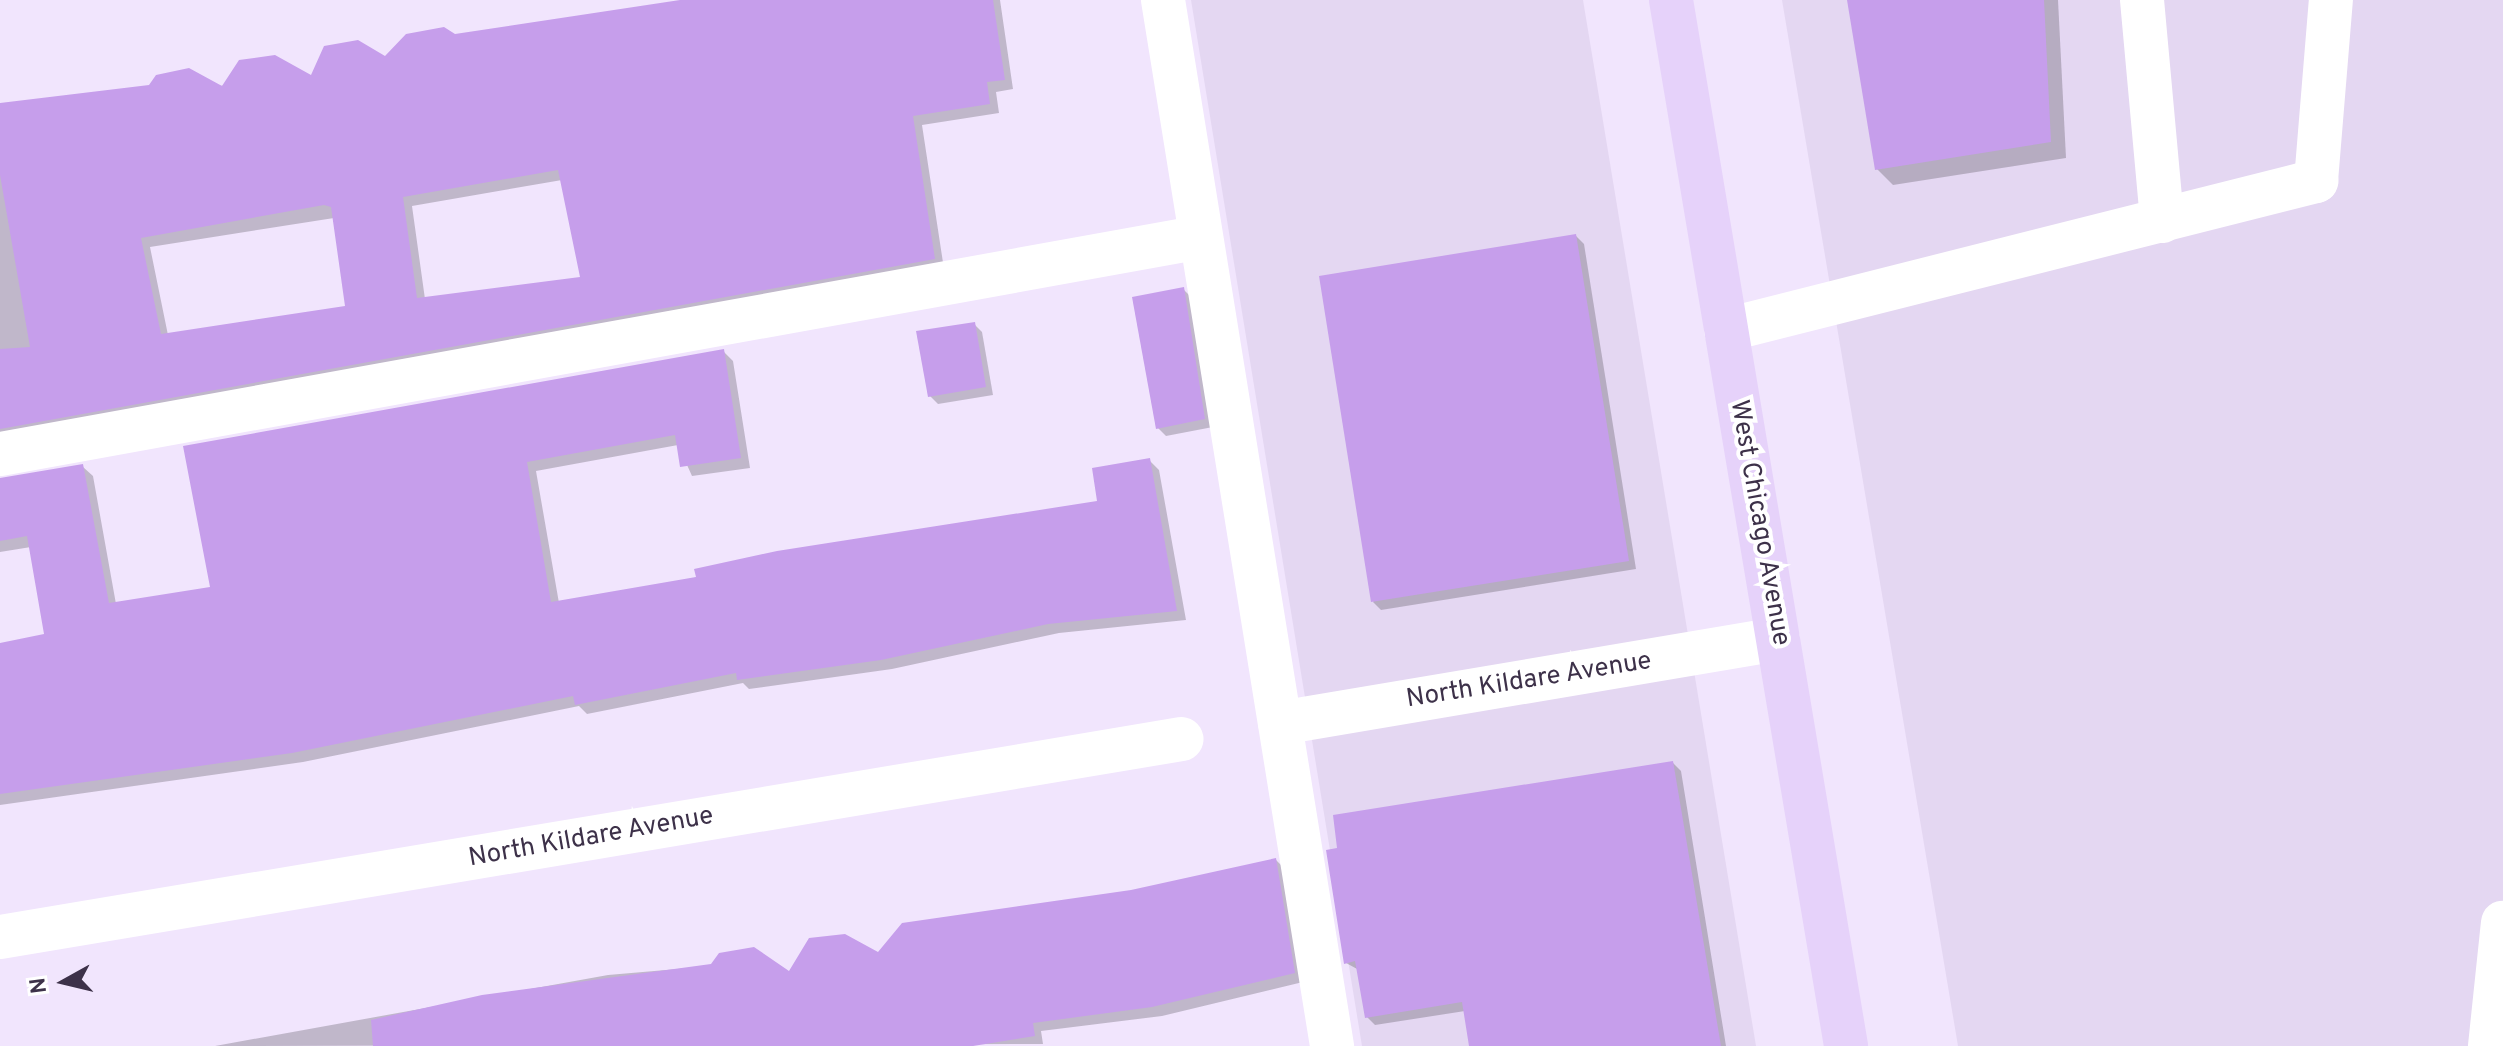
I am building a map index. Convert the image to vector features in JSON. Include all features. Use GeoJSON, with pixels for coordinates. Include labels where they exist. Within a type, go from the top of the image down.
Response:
{"type":"FeatureCollection","features":[{"type":"Feature","properties":{"kind":"main road","name":"West Chicago Avenue"},"geometry":{"type":"LineString","coordinates":[[1671,0],[1846,1046]]}},
{"type":"Feature","properties":{"kind":"street"},"geometry":{"type":"LineString","coordinates":[[1163,0],[1332,1046]]}},
{"type":"Feature","properties":{"kind":"street"},"geometry":{"type":"LineString","coordinates":[[2142,0],[2162,221]]}},
{"type":"Feature","properties":{"kind":"street"},"geometry":{"type":"LineString","coordinates":[[1726,330],[2316,181],[2331,0]]}},
{"type":"Feature","properties":{"kind":"street"},"geometry":{"type":"LineString","coordinates":[[0,454],[1201,237]]}},
{"type":"Feature","properties":{"kind":"street","name":"North Kildare Avenue"},"geometry":{"type":"LineString","coordinates":[[1280,723],[1778,639]]}},
{"type":"Feature","properties":{"kind":"street","name":"North Kildare Avenue"},"geometry":{"type":"LineString","coordinates":[[0,937],[1182,739]]}},
{"type":"Feature","properties":{"kind":"street"},"geometry":{"type":"LineString","coordinates":[[2490,1046],[2503,923]]}},
{"type":"Feature","properties":{"kind":"shaded area"},"geometry":{"type":"Polygon","coordinates":[[[1191,0],[1583,0],[1756,1046],[1362,1046],[1191,0]]]}},
{"type":"Feature","properties":{"kind":"shaded area"},"geometry":{"type":"Polygon","coordinates":[[[1782,0],[2503,0],[2503,1046],[1958,1046],[1782,0]]]}},
{"type":"Feature","properties":{"kind":"building"},"geometry":{"type":"Polygon","coordinates":[[[680,0],[993,0],[1005,80],[987,82],[990,104],[913,116],[935,259],[0,429],[0,349],[30,347],[0,175],[0,103],[149,85],[156,75],[189,68],[222,86],[239,60],[275,55],[311,75],[324,46],[358,40],[385,56],[406,34],[444,27],[455,34],[680,0]],[[558,170],[403,197],[417,298],[580,277],[558,170]],[[324,205],[141,238],[161,334],[345,306],[331,207],[324,205]]]}},
{"type":"Feature","properties":{"kind":"building"},"geometry":{"type":"Polygon","coordinates":[[[1847,0],[2044,0],[2051,142],[1875,170],[1847,0]]]}},
{"type":"Feature","properties":{"kind":"building"},"geometry":{"type":"Polygon","coordinates":[[[1576,234],[1629,561],[1371,602],[1319,276],[1576,234]]]}},
{"type":"Feature","properties":{"kind":"building"},"geometry":{"type":"Polygon","coordinates":[[[1184,287],[1205,419],[1156,429],[1132,297],[1184,287]]]}},
{"type":"Feature","properties":{"kind":"building"},"geometry":{"type":"Polygon","coordinates":[[[975,322],[986,387],[928,397],[916,331],[975,322]]]}},
{"type":"Feature","properties":{"kind":"building"},"geometry":{"type":"Polygon","coordinates":[[[724,349],[741,458],[680,467],[675,435],[527,462],[551,602],[696,577],[694,569],[777,551],[1097,501],[1092,468],[1150,458],[1177,611],[1048,624],[881,660],[737,680],[736,673],[575,705],[573,696],[292,753],[0,794],[0,643],[44,634],[27,536],[0,541],[0,478],[83,464],[109,603],[210,587],[183,446],[724,349]]]}},
{"type":"Feature","properties":{"kind":"building"},"geometry":{"type":"Polygon","coordinates":[[[1673,761],[1721,1046],[1469,1046],[1462,1002],[1365,1018],[1355,961],[1344,964],[1326,850],[1337,848],[1333,815],[1673,761]]]}},
{"type":"Feature","properties":{"kind":"building"},"geometry":{"type":"Polygon","coordinates":[[[1276,858],[1295,973],[1152,1007],[1033,1023],[1035,1036],[973,1046],[373,1046],[371,1020],[482,995],[711,964],[719,953],[754,947],[789,971],[809,938],[845,934],[878,952],[902,923],[1131,890],[1276,858]]]}}]}
